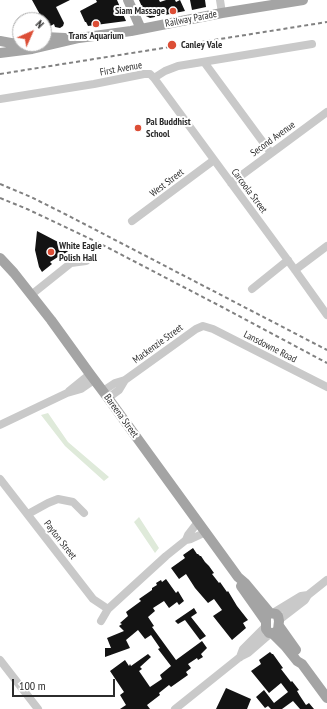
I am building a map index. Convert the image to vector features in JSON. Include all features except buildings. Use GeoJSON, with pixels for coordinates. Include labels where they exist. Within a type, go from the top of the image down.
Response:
{"type":"FeatureCollection","features":[{"type":"Feature","properties":{"kind":"main road"},"geometry":{"type":"LineString","coordinates":[[128,0],[141,29]]}},
{"type":"Feature","properties":{"kind":"main road","name":"Railway Parade"},"geometry":{"type":"LineString","coordinates":[[52,40],[74,39],[104,35],[222,13],[304,0]]}},
{"type":"Feature","properties":{"kind":"main road"},"geometry":{"type":"LineString","coordinates":[[0,39],[12,42]]}},
{"type":"Feature","properties":{"kind":"main road","name":"Railway Parade"},"geometry":{"type":"LineString","coordinates":[[0,53],[32,49],[74,39]]}},
{"type":"Feature","properties":{"kind":"main road"},"geometry":{"type":"LineString","coordinates":[[0,50],[12,45]]}},
{"type":"Feature","properties":{"kind":"main road"},"geometry":{"type":"LineString","coordinates":[[0,253],[12,271]]}},
{"type":"Feature","properties":{"kind":"main road","name":"Bareena Street"},"geometry":{"type":"LineString","coordinates":[[0,258],[32,295],[206,532],[238,577],[241,588],[300,656],[302,664],[327,698]]}},
{"type":"Feature","properties":{"kind":"street"},"geometry":{"type":"LineString","coordinates":[[220,0],[222,13]]}},
{"type":"Feature","properties":{"kind":"street","name":"First Avenue"},"geometry":{"type":"LineString","coordinates":[[0,99],[94,84],[144,74],[150,74],[154,78],[174,67],[312,44]]}},
{"type":"Feature","properties":{"kind":"street"},"geometry":{"type":"LineString","coordinates":[[204,62],[271,153]]}},
{"type":"Feature","properties":{"kind":"street","name":"Carcoola Street"},"geometry":{"type":"LineString","coordinates":[[154,78],[327,315]]}},
{"type":"Feature","properties":{"kind":"street","name":"Second Avenue"},"geometry":{"type":"LineString","coordinates":[[231,183],[327,112]]}},
{"type":"Feature","properties":{"kind":"street","name":"West Street"},"geometry":{"type":"LineString","coordinates":[[132,221],[214,160]]}},
{"type":"Feature","properties":{"kind":"street"},"geometry":{"type":"LineString","coordinates":[[295,270],[327,246]]}},
{"type":"Feature","properties":{"kind":"street"},"geometry":{"type":"LineString","coordinates":[[252,288],[288,260]]}},
{"type":"Feature","properties":{"kind":"street"},"geometry":{"type":"LineString","coordinates":[[32,295],[71,263],[86,262]]}},
{"type":"Feature","properties":{"kind":"street","name":"Mackenzie Street"},"geometry":{"type":"LineString","coordinates":[[106,395],[115,384],[125,380],[196,329],[203,326]]}},
{"type":"Feature","properties":{"kind":"street","name":"Lansdowne Road"},"geometry":{"type":"LineString","coordinates":[[203,326],[212,329],[327,387]]}},
{"type":"Feature","properties":{"kind":"street"},"geometry":{"type":"LineString","coordinates":[[0,425],[67,393],[76,385],[92,377]]}},
{"type":"Feature","properties":{"kind":"street","name":"Payton Street"},"geometry":{"type":"LineString","coordinates":[[0,479],[93,599],[108,609]]}},
{"type":"Feature","properties":{"kind":"street"},"geometry":{"type":"LineString","coordinates":[[28,514],[58,498],[73,502],[84,513]]}},
{"type":"Feature","properties":{"kind":"street"},"geometry":{"type":"LineString","coordinates":[[186,540],[198,522]]}},
{"type":"Feature","properties":{"kind":"street"},"geometry":{"type":"LineString","coordinates":[[101,621],[108,609],[166,556],[186,540],[206,532]]}},
{"type":"Feature","properties":{"kind":"street"},"geometry":{"type":"LineString","coordinates":[[175,709],[240,657],[248,653],[272,623],[301,596],[308,594],[327,580]]}},
{"type":"Feature","properties":{"kind":"street"},"geometry":{"type":"LineString","coordinates":[[0,660],[38,709]]}},
{"type":"Feature","properties":{"kind":"green space"},"geometry":{"type":"Polygon","coordinates":[[[48,413],[68,442],[109,477],[104,481],[65,446],[41,415],[48,413]]]}},
{"type":"Feature","properties":{"kind":"green space"},"geometry":{"type":"Polygon","coordinates":[[[139,517],[159,548],[155,553],[134,522],[139,517]]]}},
{"type":"Feature","properties":{"kind":"railway"},"geometry":{"type":"LineString","coordinates":[[0,74],[327,22]]}},
{"type":"Feature","properties":{"kind":"railway"},"geometry":{"type":"LineString","coordinates":[[0,184],[31,197],[67,215],[327,350]]}},
{"type":"Feature","properties":{"kind":"railway"},"geometry":{"type":"LineString","coordinates":[[0,198],[97,242],[327,363]]}},
{"type":"Feature","properties":{"kind":"place","name":"Siam Massage"},"geometry":{"type":"Point","coordinates":[173,11]}},
{"type":"Feature","properties":{"kind":"place","name":"Trans Aquarium"},"geometry":{"type":"Point","coordinates":[96,24]}},
{"type":"Feature","properties":{"kind":"place","name":"Canley Vale"},"geometry":{"type":"Point","coordinates":[172,45]}},
{"type":"Feature","properties":{"kind":"place","name":"Pal Buddhist School"},"geometry":{"type":"Point","coordinates":[138,128]}},
{"type":"Feature","properties":{"kind":"place","name":"White Eagle Polish Hall"},"geometry":{"type":"Point","coordinates":[51,252]}}]}
